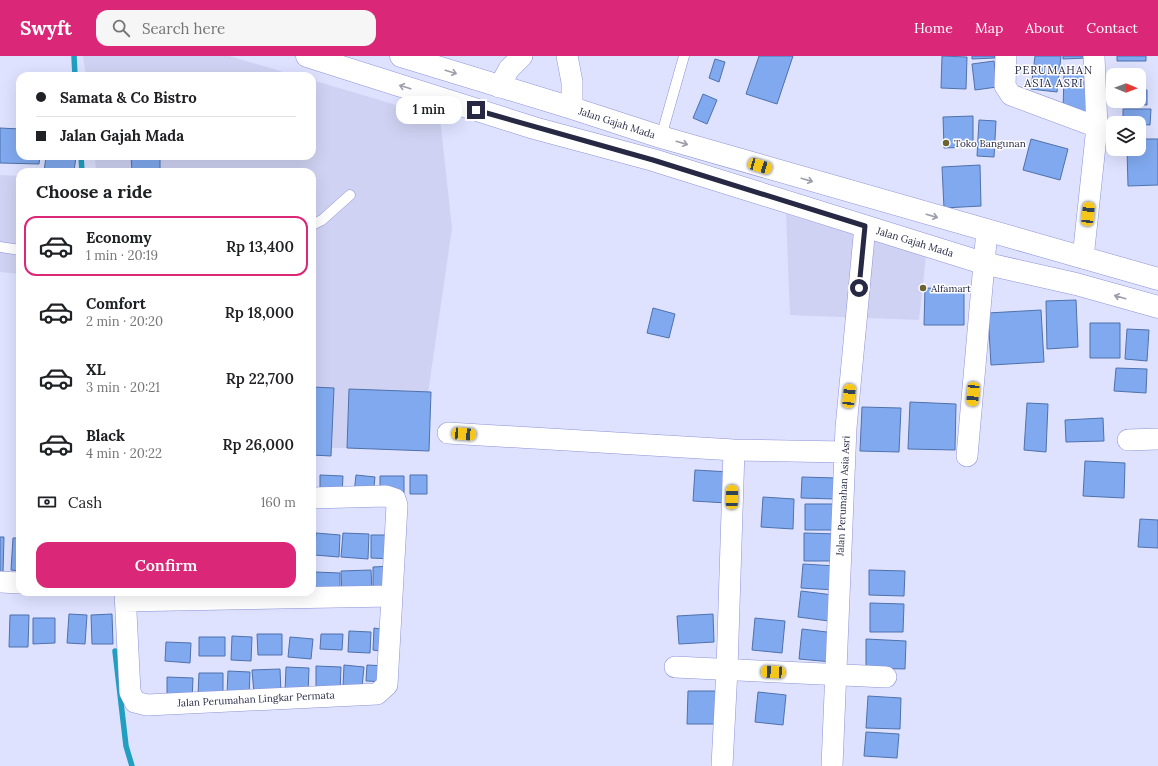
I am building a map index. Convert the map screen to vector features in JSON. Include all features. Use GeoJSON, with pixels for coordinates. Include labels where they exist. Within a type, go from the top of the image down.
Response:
{"type":"FeatureCollection","features":[{"type":"Feature","properties":{"kind":"main road","name":"Jalan Gajah Mada"},"geometry":{"type":"LineString","coordinates":[[306,56],[534,128],[653,160],[983,263],[1076,284],[1158,307]]}},
{"type":"Feature","properties":{"kind":"main road","name":"Jalan Gajah Mada"},"geometry":{"type":"LineString","coordinates":[[401,56],[572,108],[661,137],[935,217],[1158,279]]}},
{"type":"Feature","properties":{"kind":"main road"},"geometry":{"type":"LineString","coordinates":[[534,128],[542,99]]}},
{"type":"Feature","properties":{"kind":"street"},"geometry":{"type":"LineString","coordinates":[[499,86],[509,69],[522,56]]}},
{"type":"Feature","properties":{"kind":"street"},"geometry":{"type":"LineString","coordinates":[[567,56],[572,82],[572,108]]}},
{"type":"Feature","properties":{"kind":"street"},"geometry":{"type":"LineString","coordinates":[[1006,56],[1005,86],[1011,95],[1097,127]]}},
{"type":"Feature","properties":{"kind":"street"},"geometry":{"type":"LineString","coordinates":[[1083,258],[1097,127],[1094,56]]}},
{"type":"Feature","properties":{"kind":"street","name":"Jalan Perumahan Asia Asri"},"geometry":{"type":"LineString","coordinates":[[832,766],[845,452],[865,226]]}},
{"type":"Feature","properties":{"kind":"street"},"geometry":{"type":"LineString","coordinates":[[967,456],[986,230]]}},
{"type":"Feature","properties":{"kind":"street"},"geometry":{"type":"LineString","coordinates":[[448,433],[734,450],[845,452]]}},
{"type":"Feature","properties":{"kind":"street"},"geometry":{"type":"LineString","coordinates":[[1128,440],[1158,439]]}},
{"type":"Feature","properties":{"kind":"street"},"geometry":{"type":"LineString","coordinates":[[722,766],[727,669],[734,450]]}},
{"type":"Feature","properties":{"kind":"street","name":"Jalan Perumahan Lingkar Permata"},"geometry":{"type":"LineString","coordinates":[[316,498],[386,496],[395,499],[397,505],[392,596],[387,685],[377,694],[147,704],[135,702],[130,692],[125,596],[392,596]]}},
{"type":"Feature","properties":{"kind":"street"},"geometry":{"type":"LineString","coordinates":[[0,582],[16,582]]}},
{"type":"Feature","properties":{"kind":"street"},"geometry":{"type":"LineString","coordinates":[[675,667],[886,677]]}},
{"type":"Feature","properties":{"kind":"lane"},"geometry":{"type":"LineString","coordinates":[[661,137],[684,56]]}},
{"type":"Feature","properties":{"kind":"lane"},"geometry":{"type":"LineString","coordinates":[[316,223],[322,220],[350,195]]}},
{"type":"Feature","properties":{"kind":"lane"},"geometry":{"type":"LineString","coordinates":[[0,247],[16,249]]}},
{"type":"Feature","properties":{"kind":"shaded area"},"geometry":{"type":"Polygon","coordinates":[[[83,56],[229,56],[283,72],[85,72],[83,56]]]}},
{"type":"Feature","properties":{"kind":"shaded area"},"geometry":{"type":"Polygon","coordinates":[[[316,81],[440,118],[452,228],[420,448],[316,448],[316,168],[96,168],[95,160],[316,160],[316,81]]]}},
{"type":"Feature","properties":{"kind":"shaded area"},"geometry":{"type":"Polygon","coordinates":[[[0,175],[16,176],[16,274],[0,272],[0,175]]]}},
{"type":"Feature","properties":{"kind":"shaded area"},"geometry":{"type":"Polygon","coordinates":[[[786,214],[926,256],[919,320],[790,315],[786,214]]]}},
{"type":"Feature","properties":{"kind":"building"},"geometry":{"type":"Polygon","coordinates":[[[759,56],[793,56],[777,104],[746,94],[759,56]]]}},
{"type":"Feature","properties":{"kind":"building"},"geometry":{"type":"Polygon","coordinates":[[[942,56],[967,57],[966,89],[941,88],[942,56]]]}},
{"type":"Feature","properties":{"kind":"building"},"geometry":{"type":"Polygon","coordinates":[[[972,56],[995,56],[995,58],[972,59],[972,56]]]}},
{"type":"Feature","properties":{"kind":"building"},"geometry":{"type":"Polygon","coordinates":[[[1035,56],[1061,56],[1057,92],[1031,89],[1035,56]]]}},
{"type":"Feature","properties":{"kind":"building"},"geometry":{"type":"Polygon","coordinates":[[[1063,56],[1087,56],[1087,58],[1063,59],[1063,56]]]}},
{"type":"Feature","properties":{"kind":"building"},"geometry":{"type":"Polygon","coordinates":[[[1117,56],[1146,56],[1146,61],[1117,61],[1117,56]]]}},
{"type":"Feature","properties":{"kind":"building"},"geometry":{"type":"Polygon","coordinates":[[[715,59],[725,62],[719,82],[709,78],[715,59]]]}},
{"type":"Feature","properties":{"kind":"building"},"geometry":{"type":"Polygon","coordinates":[[[994,61],[997,87],[975,90],[972,64],[994,61]]]}},
{"type":"Feature","properties":{"kind":"building"},"geometry":{"type":"Polygon","coordinates":[[[1064,73],[1089,73],[1089,112],[1063,111],[1064,73]]]}},
{"type":"Feature","properties":{"kind":"building"},"geometry":{"type":"Polygon","coordinates":[[[1146,90],[1147,90],[1146,105],[1146,90]]]}},
{"type":"Feature","properties":{"kind":"building"},"geometry":{"type":"Polygon","coordinates":[[[703,94],[717,100],[707,124],[693,118],[703,94]]]}},
{"type":"Feature","properties":{"kind":"building"},"geometry":{"type":"Polygon","coordinates":[[[1123,109],[1151,109],[1150,125],[1146,125],[1146,116],[1123,116],[1123,109]]]}},
{"type":"Feature","properties":{"kind":"building"},"geometry":{"type":"Polygon","coordinates":[[[973,116],[973,147],[944,148],[943,117],[973,116]]]}},
{"type":"Feature","properties":{"kind":"building"},"geometry":{"type":"Polygon","coordinates":[[[979,120],[996,121],[994,157],[977,156],[979,120]]]}},
{"type":"Feature","properties":{"kind":"building"},"geometry":{"type":"Polygon","coordinates":[[[0,128],[16,129],[16,160],[40,160],[39,164],[0,163],[0,128]]]}},
{"type":"Feature","properties":{"kind":"building"},"geometry":{"type":"Polygon","coordinates":[[[1031,139],[1068,149],[1060,180],[1023,170],[1031,139]]]}},
{"type":"Feature","properties":{"kind":"building"},"geometry":{"type":"Polygon","coordinates":[[[1146,139],[1158,139],[1158,185],[1128,186],[1127,156],[1146,156],[1146,139]]]}},
{"type":"Feature","properties":{"kind":"building"},"geometry":{"type":"Polygon","coordinates":[[[46,160],[76,160],[74,168],[44,168],[46,160]]]}},
{"type":"Feature","properties":{"kind":"building"},"geometry":{"type":"Polygon","coordinates":[[[131,160],[160,160],[160,168],[132,168],[131,160]]]}},
{"type":"Feature","properties":{"kind":"building"},"geometry":{"type":"Polygon","coordinates":[[[980,165],[981,206],[944,208],[942,167],[980,165]]]}},
{"type":"Feature","properties":{"kind":"building"},"geometry":{"type":"Polygon","coordinates":[[[925,288],[964,289],[964,325],[924,325],[925,288]]]}},
{"type":"Feature","properties":{"kind":"building"},"geometry":{"type":"Polygon","coordinates":[[[1076,300],[1078,347],[1047,349],[1046,301],[1076,300]]]}},
{"type":"Feature","properties":{"kind":"building"},"geometry":{"type":"Polygon","coordinates":[[[653,308],[675,314],[669,338],[647,333],[653,308]]]}},
{"type":"Feature","properties":{"kind":"building"},"geometry":{"type":"Polygon","coordinates":[[[1041,310],[1044,362],[991,365],[988,313],[1041,310]]]}},
{"type":"Feature","properties":{"kind":"building"},"geometry":{"type":"Polygon","coordinates":[[[1090,323],[1120,323],[1120,358],[1090,358],[1090,323]]]}},
{"type":"Feature","properties":{"kind":"building"},"geometry":{"type":"Polygon","coordinates":[[[1127,329],[1149,330],[1147,361],[1125,359],[1127,329]]]}},
{"type":"Feature","properties":{"kind":"building"},"geometry":{"type":"Polygon","coordinates":[[[1116,368],[1147,369],[1146,393],[1114,391],[1116,368]]]}},
{"type":"Feature","properties":{"kind":"building"},"geometry":{"type":"Polygon","coordinates":[[[316,387],[334,388],[331,456],[316,455],[316,387]]]}},
{"type":"Feature","properties":{"kind":"building"},"geometry":{"type":"Polygon","coordinates":[[[349,389],[431,392],[429,451],[347,448],[349,389]]]}},
{"type":"Feature","properties":{"kind":"building"},"geometry":{"type":"Polygon","coordinates":[[[910,402],[956,404],[955,450],[908,449],[910,402]]]}},
{"type":"Feature","properties":{"kind":"building"},"geometry":{"type":"Polygon","coordinates":[[[1027,403],[1048,404],[1046,452],[1024,450],[1027,403]]]}},
{"type":"Feature","properties":{"kind":"building"},"geometry":{"type":"Polygon","coordinates":[[[862,407],[901,408],[899,452],[860,451],[862,407]]]}},
{"type":"Feature","properties":{"kind":"building"},"geometry":{"type":"Polygon","coordinates":[[[1103,418],[1104,441],[1066,442],[1065,420],[1103,418]]]}},
{"type":"Feature","properties":{"kind":"building"},"geometry":{"type":"Polygon","coordinates":[[[1085,461],[1125,463],[1124,498],[1083,496],[1085,461]]]}},
{"type":"Feature","properties":{"kind":"building"},"geometry":{"type":"Polygon","coordinates":[[[695,470],[730,472],[727,503],[693,501],[695,470]]]}},
{"type":"Feature","properties":{"kind":"building"},"geometry":{"type":"Polygon","coordinates":[[[320,475],[343,476],[342,494],[320,494],[320,475]]]}},
{"type":"Feature","properties":{"kind":"building"},"geometry":{"type":"Polygon","coordinates":[[[356,475],[375,477],[373,496],[354,493],[356,475]]]}},
{"type":"Feature","properties":{"kind":"building"},"geometry":{"type":"Polygon","coordinates":[[[410,475],[427,475],[427,494],[410,494],[410,475]]]}},
{"type":"Feature","properties":{"kind":"building"},"geometry":{"type":"Polygon","coordinates":[[[380,476],[404,476],[404,493],[380,493],[380,476]]]}},
{"type":"Feature","properties":{"kind":"building"},"geometry":{"type":"Polygon","coordinates":[[[802,477],[836,478],[835,499],[801,498],[802,477]]]}},
{"type":"Feature","properties":{"kind":"building"},"geometry":{"type":"Polygon","coordinates":[[[763,497],[794,499],[793,529],[761,527],[763,497]]]}},
{"type":"Feature","properties":{"kind":"building"},"geometry":{"type":"Polygon","coordinates":[[[805,504],[836,504],[836,530],[805,530],[805,504]]]}},
{"type":"Feature","properties":{"kind":"building"},"geometry":{"type":"Polygon","coordinates":[[[1140,519],[1158,520],[1158,548],[1138,547],[1140,519]]]}},
{"type":"Feature","properties":{"kind":"building"},"geometry":{"type":"Polygon","coordinates":[[[316,533],[340,535],[339,557],[316,555],[316,533]]]}},
{"type":"Feature","properties":{"kind":"building"},"geometry":{"type":"Polygon","coordinates":[[[343,533],[369,534],[368,559],[341,557],[343,533]]]}},
{"type":"Feature","properties":{"kind":"building"},"geometry":{"type":"Polygon","coordinates":[[[804,533],[839,534],[839,561],[804,561],[804,533]]]}},
{"type":"Feature","properties":{"kind":"building"},"geometry":{"type":"Polygon","coordinates":[[[371,535],[394,535],[393,559],[371,558],[371,535]]]}},
{"type":"Feature","properties":{"kind":"building"},"geometry":{"type":"Polygon","coordinates":[[[0,537],[4,537],[3,573],[0,573],[0,537]]]}},
{"type":"Feature","properties":{"kind":"building"},"geometry":{"type":"Polygon","coordinates":[[[13,538],[16,538],[16,571],[11,570],[13,538]]]}},
{"type":"Feature","properties":{"kind":"building"},"geometry":{"type":"Polygon","coordinates":[[[803,564],[836,566],[835,590],[801,588],[803,564]]]}},
{"type":"Feature","properties":{"kind":"building"},"geometry":{"type":"Polygon","coordinates":[[[392,566],[392,589],[373,589],[373,567],[392,566]]]}},
{"type":"Feature","properties":{"kind":"building"},"geometry":{"type":"Polygon","coordinates":[[[371,570],[372,592],[342,594],[341,571],[371,570]]]}},
{"type":"Feature","properties":{"kind":"building"},"geometry":{"type":"Polygon","coordinates":[[[869,570],[905,571],[904,596],[869,595],[869,570]]]}},
{"type":"Feature","properties":{"kind":"building"},"geometry":{"type":"Polygon","coordinates":[[[316,572],[340,573],[340,591],[316,591],[316,572]]]}},
{"type":"Feature","properties":{"kind":"building"},"geometry":{"type":"Polygon","coordinates":[[[801,591],[833,595],[829,621],[798,617],[801,591]]]}},
{"type":"Feature","properties":{"kind":"building"},"geometry":{"type":"Polygon","coordinates":[[[870,603],[904,604],[903,632],[870,632],[870,603]]]}},
{"type":"Feature","properties":{"kind":"building"},"geometry":{"type":"Polygon","coordinates":[[[69,614],[87,615],[85,644],[67,643],[69,614]]]}},
{"type":"Feature","properties":{"kind":"building"},"geometry":{"type":"Polygon","coordinates":[[[112,614],[113,644],[92,644],[91,615],[112,614]]]}},
{"type":"Feature","properties":{"kind":"building"},"geometry":{"type":"Polygon","coordinates":[[[713,614],[714,642],[679,644],[677,616],[713,614]]]}},
{"type":"Feature","properties":{"kind":"building"},"geometry":{"type":"Polygon","coordinates":[[[10,615],[29,615],[28,647],[9,647],[10,615]]]}},
{"type":"Feature","properties":{"kind":"building"},"geometry":{"type":"Polygon","coordinates":[[[33,618],[55,618],[55,643],[33,644],[33,618]]]}},
{"type":"Feature","properties":{"kind":"building"},"geometry":{"type":"Polygon","coordinates":[[[755,618],[785,621],[782,653],[752,650],[755,618]]]}},
{"type":"Feature","properties":{"kind":"building"},"geometry":{"type":"Polygon","coordinates":[[[374,628],[388,630],[386,652],[373,650],[374,628]]]}},
{"type":"Feature","properties":{"kind":"building"},"geometry":{"type":"Polygon","coordinates":[[[802,629],[835,633],[832,662],[799,659],[802,629]]]}},
{"type":"Feature","properties":{"kind":"building"},"geometry":{"type":"Polygon","coordinates":[[[349,631],[371,632],[370,653],[348,652],[349,631]]]}},
{"type":"Feature","properties":{"kind":"building"},"geometry":{"type":"Polygon","coordinates":[[[257,634],[282,634],[282,655],[258,655],[257,634]]]}},
{"type":"Feature","properties":{"kind":"building"},"geometry":{"type":"Polygon","coordinates":[[[321,634],[343,634],[342,650],[320,649],[321,634]]]}},
{"type":"Feature","properties":{"kind":"building"},"geometry":{"type":"Polygon","coordinates":[[[232,636],[252,637],[251,661],[231,660],[232,636]]]}},
{"type":"Feature","properties":{"kind":"building"},"geometry":{"type":"Polygon","coordinates":[[[199,637],[225,637],[225,656],[199,656],[199,637]]]}},
{"type":"Feature","properties":{"kind":"building"},"geometry":{"type":"Polygon","coordinates":[[[290,637],[313,639],[311,659],[288,657],[290,637]]]}},
{"type":"Feature","properties":{"kind":"building"},"geometry":{"type":"Polygon","coordinates":[[[866,639],[906,641],[905,669],[866,668],[866,639]]]}},
{"type":"Feature","properties":{"kind":"building"},"geometry":{"type":"Polygon","coordinates":[[[166,642],[191,643],[190,663],[165,661],[166,642]]]}},
{"type":"Feature","properties":{"kind":"building"},"geometry":{"type":"Polygon","coordinates":[[[344,665],[364,667],[362,687],[343,686],[344,665]]]}},
{"type":"Feature","properties":{"kind":"building"},"geometry":{"type":"Polygon","coordinates":[[[367,665],[387,666],[386,682],[366,681],[367,665]]]}},
{"type":"Feature","properties":{"kind":"building"},"geometry":{"type":"Polygon","coordinates":[[[316,666],[341,667],[340,693],[316,693],[316,666]]]}},
{"type":"Feature","properties":{"kind":"building"},"geometry":{"type":"Polygon","coordinates":[[[286,667],[309,668],[308,693],[285,692],[286,667]]]}},
{"type":"Feature","properties":{"kind":"building"},"geometry":{"type":"Polygon","coordinates":[[[280,669],[281,693],[254,694],[252,670],[280,669]]]}},
{"type":"Feature","properties":{"kind":"building"},"geometry":{"type":"Polygon","coordinates":[[[228,671],[250,672],[249,696],[227,694],[228,671]]]}},
{"type":"Feature","properties":{"kind":"building"},"geometry":{"type":"Polygon","coordinates":[[[199,673],[223,673],[223,695],[198,695],[199,673]]]}},
{"type":"Feature","properties":{"kind":"building"},"geometry":{"type":"Polygon","coordinates":[[[167,677],[193,678],[192,701],[167,701],[167,677]]]}},
{"type":"Feature","properties":{"kind":"building"},"geometry":{"type":"Polygon","coordinates":[[[688,691],[719,691],[718,724],[687,724],[688,691]]]}},
{"type":"Feature","properties":{"kind":"building"},"geometry":{"type":"Polygon","coordinates":[[[758,692],[786,695],[783,725],[755,722],[758,692]]]}},
{"type":"Feature","properties":{"kind":"building"},"geometry":{"type":"Polygon","coordinates":[[[868,696],[901,698],[900,729],[866,728],[868,696]]]}},
{"type":"Feature","properties":{"kind":"building"},"geometry":{"type":"Polygon","coordinates":[[[866,732],[899,734],[897,758],[864,756],[866,732]]]}},
{"type":"Feature","properties":{"kind":"waterway"},"geometry":{"type":"LineString","coordinates":[[74,56],[75,72]]}},
{"type":"Feature","properties":{"kind":"waterway"},"geometry":{"type":"LineString","coordinates":[[81,160],[82,168]]}},
{"type":"Feature","properties":{"kind":"waterway"},"geometry":{"type":"LineString","coordinates":[[115,651],[126,746],[132,766]]}},
{"type":"Feature","properties":{"kind":"place","name":"Toko Bangunan"},"geometry":{"type":"Point","coordinates":[946,143]}},
{"type":"Feature","properties":{"kind":"place","name":"Alfamart"},"geometry":{"type":"Point","coordinates":[923,288]}},
{"type":"Feature","properties":{"kind":"district","name":"PERUMAHAN ASIA ASRI"},"geometry":{"type":"Point","coordinates":[1054,76]}},
{"type":"Feature","properties":{"kind":"route"},"geometry":{"type":"LineString","coordinates":[[476,110],[534,128],[653,160],[865,226],[859,288]]}}]}
